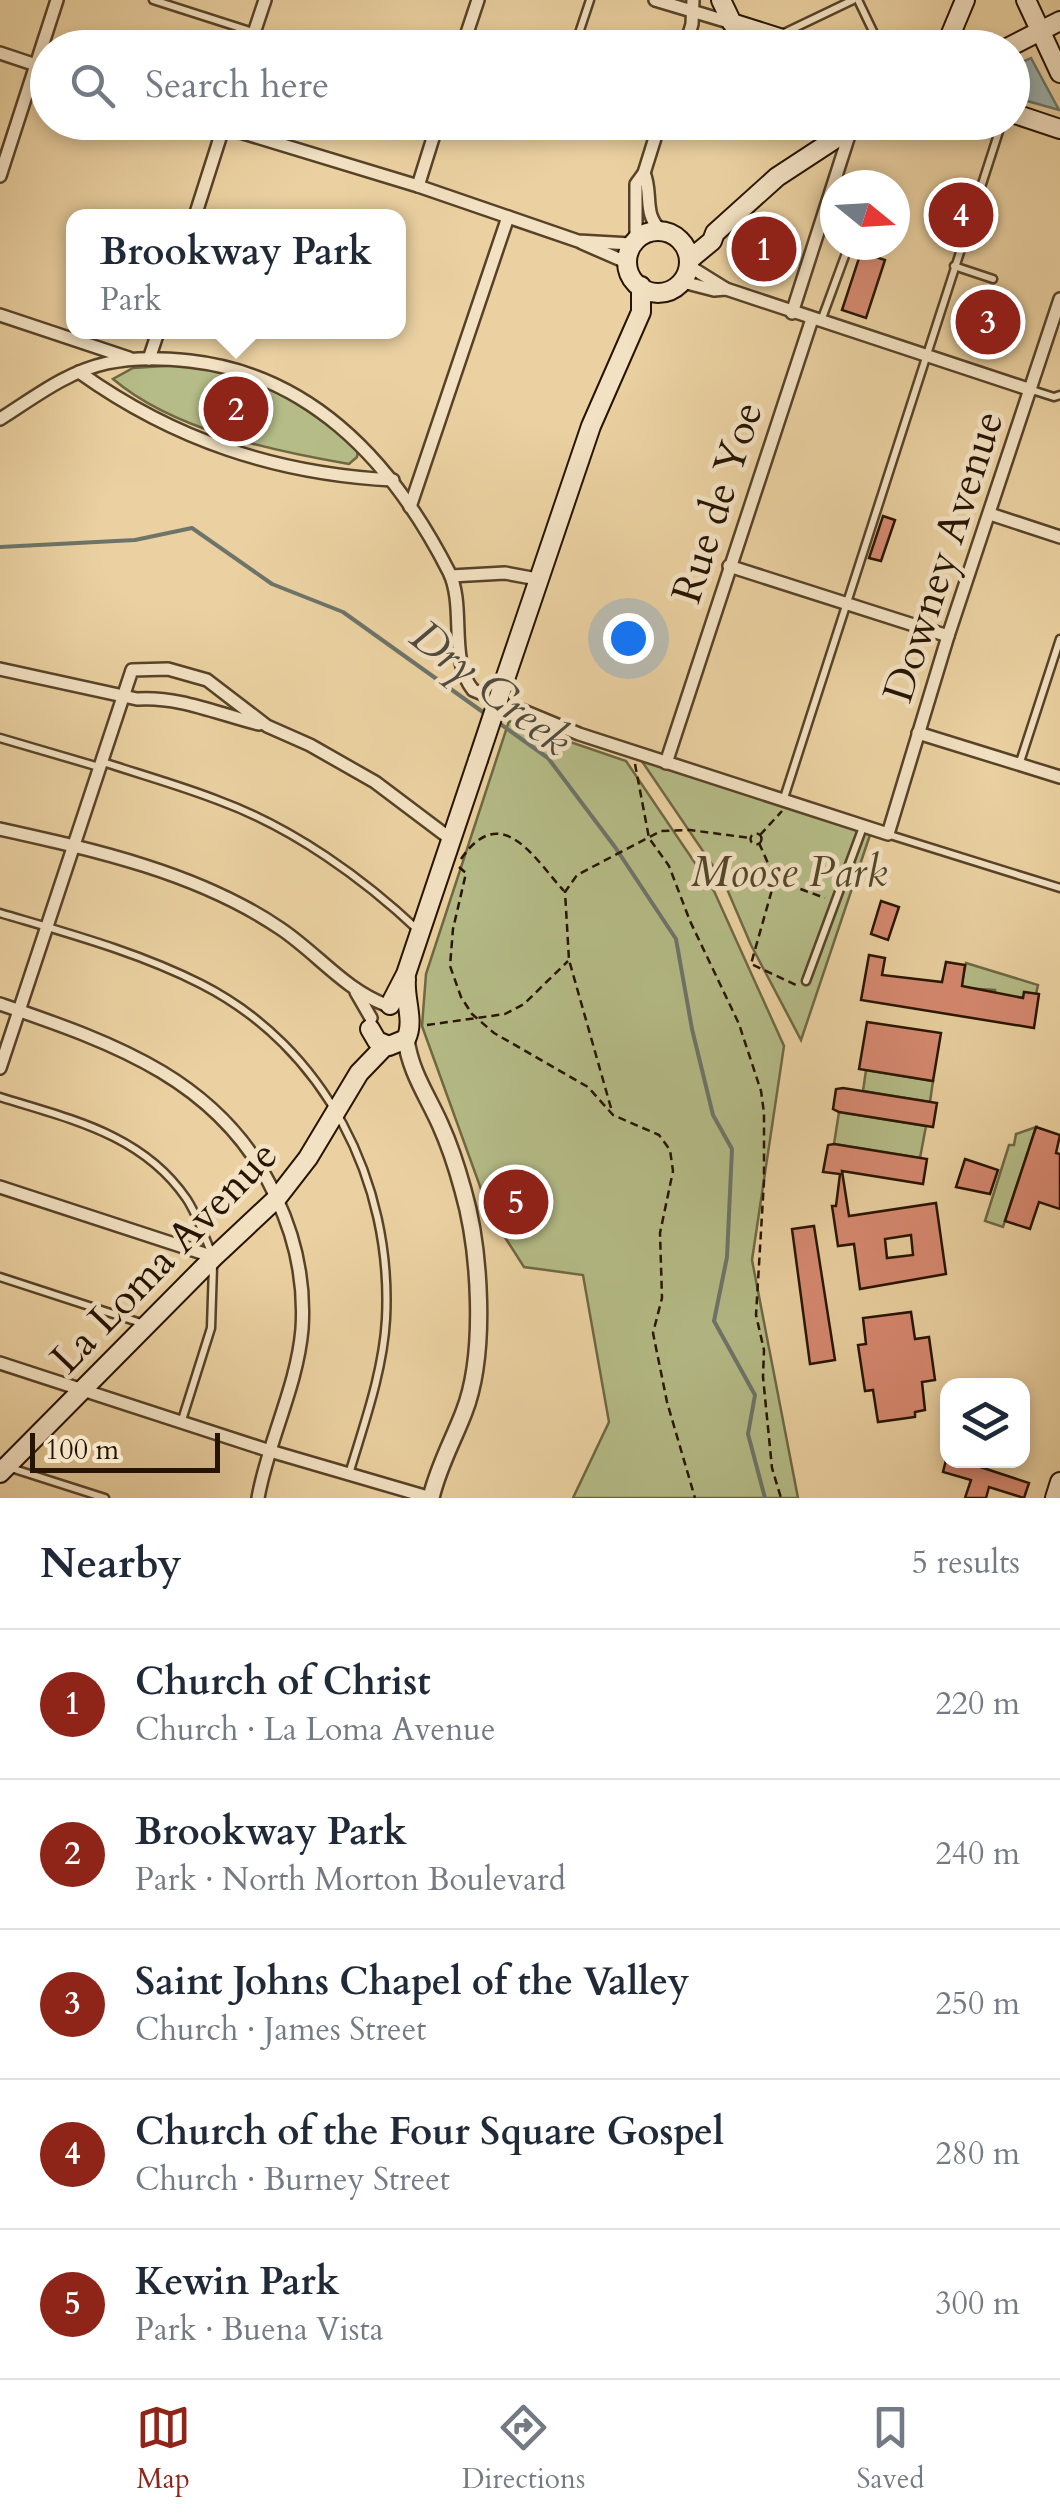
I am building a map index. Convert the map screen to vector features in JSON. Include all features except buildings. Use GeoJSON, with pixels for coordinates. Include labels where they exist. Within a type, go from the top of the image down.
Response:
{"type":"FeatureCollection","features":[{"type":"Feature","properties":{"kind":"main road"},"geometry":{"type":"LineString","coordinates":[[720,0],[732,24],[752,30]]}},
{"type":"Feature","properties":{"kind":"main road"},"geometry":{"type":"LineString","coordinates":[[952,30],[965,0]]}},
{"type":"Feature","properties":{"kind":"main road"},"geometry":{"type":"LineString","coordinates":[[1026,0],[1060,73]]}},
{"type":"Feature","properties":{"kind":"main road"},"geometry":{"type":"LineString","coordinates":[[1030,36],[1060,20]]}},
{"type":"Feature","properties":{"kind":"main road"},"geometry":{"type":"LineString","coordinates":[[1030,119],[1060,128]]}},
{"type":"Feature","properties":{"kind":"main road","name":"La Loma Avenue"},"geometry":{"type":"LineString","coordinates":[[628,350],[682,275],[712,242],[715,232],[777,177],[830,140]]}},
{"type":"Feature","properties":{"kind":"main road"},"geometry":{"type":"LineString","coordinates":[[644,232],[671,235],[682,275],[654,294],[640,286],[632,249],[644,232]]}},
{"type":"Feature","properties":{"kind":"main road","name":"La Loma Avenue"},"geometry":{"type":"LineString","coordinates":[[671,235],[715,232]]}},
{"type":"Feature","properties":{"kind":"main road","name":"La Loma Avenue"},"geometry":{"type":"LineString","coordinates":[[2,1468],[277,1198],[308,1158],[359,1073],[421,933],[537,579],[592,426],[642,310],[640,286]]}},
{"type":"Feature","properties":{"kind":"main road"},"geometry":{"type":"LineString","coordinates":[[385,1014],[411,1027],[394,1043],[377,1041],[385,1014]]}},
{"type":"Feature","properties":{"kind":"main road","name":"La Loma Avenue"},"geometry":{"type":"LineString","coordinates":[[359,1073],[394,1043]]}},
{"type":"Feature","properties":{"kind":"main road"},"geometry":{"type":"LineString","coordinates":[[1055,1498],[1060,1482]]}},
{"type":"Feature","properties":{"kind":"street"},"geometry":{"type":"LineString","coordinates":[[50,30],[57,0]]}},
{"type":"Feature","properties":{"kind":"street"},"geometry":{"type":"LineString","coordinates":[[255,30],[264,0]]}},
{"type":"Feature","properties":{"kind":"street"},"geometry":{"type":"LineString","coordinates":[[468,30],[478,0]]}},
{"type":"Feature","properties":{"kind":"street"},"geometry":{"type":"LineString","coordinates":[[656,0],[694,6],[732,24]]}},
{"type":"Feature","properties":{"kind":"street"},"geometry":{"type":"LineString","coordinates":[[0,53],[30,64]]}},
{"type":"Feature","properties":{"kind":"street"},"geometry":{"type":"LineString","coordinates":[[0,176],[30,99]]}},
{"type":"Feature","properties":{"kind":"street"},"geometry":{"type":"LineString","coordinates":[[197,209],[219,140]]}},
{"type":"Feature","properties":{"kind":"street"},"geometry":{"type":"LineString","coordinates":[[272,140],[578,240],[632,249]]}},
{"type":"Feature","properties":{"kind":"street"},"geometry":{"type":"LineString","coordinates":[[418,186],[432,140]]}},
{"type":"Feature","properties":{"kind":"street"},"geometry":{"type":"LineString","coordinates":[[632,249],[636,184],[644,173],[654,140]]}},
{"type":"Feature","properties":{"kind":"street"},"geometry":{"type":"LineString","coordinates":[[842,170],[846,140]]}},
{"type":"Feature","properties":{"kind":"street"},"geometry":{"type":"LineString","coordinates":[[644,173],[649,213],[656,226],[671,235]]}},
{"type":"Feature","properties":{"kind":"street"},"geometry":{"type":"LineString","coordinates":[[410,507],[508,217]]}},
{"type":"Feature","properties":{"kind":"street"},"geometry":{"type":"LineString","coordinates":[[792,313],[820,237]]}},
{"type":"Feature","properties":{"kind":"street"},"geometry":{"type":"LineString","coordinates":[[578,240],[588,248],[632,249]]}},
{"type":"Feature","properties":{"kind":"street"},"geometry":{"type":"LineString","coordinates":[[682,275],[714,290],[726,290],[1031,390]]}},
{"type":"Feature","properties":{"kind":"street","name":"Downey Avenue"},"geometry":{"type":"LineString","coordinates":[[888,834],[948,636],[1060,299]]}},
{"type":"Feature","properties":{"kind":"street"},"geometry":{"type":"LineString","coordinates":[[0,315],[66,337]]}},
{"type":"Feature","properties":{"kind":"street","name":"Rue de Yoe"},"geometry":{"type":"LineString","coordinates":[[666,763],[729,566],[816,321]]}},
{"type":"Feature","properties":{"kind":"street"},"geometry":{"type":"LineString","coordinates":[[71,339],[133,360]]}},
{"type":"Feature","properties":{"kind":"street"},"geometry":{"type":"LineString","coordinates":[[149,359],[156,339]]}},
{"type":"Feature","properties":{"kind":"street"},"geometry":{"type":"LineString","coordinates":[[0,419],[79,372],[133,360],[205,362],[240,370],[291,392],[338,422],[361,443],[410,507],[451,576],[464,675],[473,690],[579,734],[888,834]]}},
{"type":"Feature","properties":{"kind":"street"},"geometry":{"type":"LineString","coordinates":[[79,372],[148,416],[214,447],[284,468],[392,480]]}},
{"type":"Feature","properties":{"kind":"street"},"geometry":{"type":"LineString","coordinates":[[990,514],[1060,537]]}},
{"type":"Feature","properties":{"kind":"street"},"geometry":{"type":"LineString","coordinates":[[729,566],[948,636]]}},
{"type":"Feature","properties":{"kind":"street"},"geometry":{"type":"LineString","coordinates":[[451,576],[505,573],[537,579]]}},
{"type":"Feature","properties":{"kind":"street"},"geometry":{"type":"LineString","coordinates":[[0,669],[124,695],[158,697],[268,726],[375,782],[452,840]]}},
{"type":"Feature","properties":{"kind":"street"},"geometry":{"type":"LineString","coordinates":[[0,1068],[132,670],[188,673],[226,692],[268,726]]}},
{"type":"Feature","properties":{"kind":"street"},"geometry":{"type":"LineString","coordinates":[[918,734],[1060,778]]}},
{"type":"Feature","properties":{"kind":"street"},"geometry":{"type":"LineString","coordinates":[[0,829],[74,845],[191,882],[281,928],[385,1014]]}},
{"type":"Feature","properties":{"kind":"street"},"geometry":{"type":"LineString","coordinates":[[356,992],[385,1014]]}},
{"type":"Feature","properties":{"kind":"street"},"geometry":{"type":"LineString","coordinates":[[0,1004],[157,1067],[184,1083],[222,1114],[242,1138],[277,1198],[296,1250],[303,1306],[298,1357],[258,1498]]}},
{"type":"Feature","properties":{"kind":"street"},"geometry":{"type":"LineString","coordinates":[[0,1363],[349,1476],[431,1498],[448,1444],[465,1410],[477,1336],[478,1283],[471,1223],[460,1180],[439,1123],[394,1043]]}},
{"type":"Feature","properties":{"kind":"street"},"geometry":{"type":"LineString","coordinates":[[0,1187],[214,1257]]}},
{"type":"Feature","properties":{"kind":"lane"},"geometry":{"type":"LineString","coordinates":[[154,0],[245,30]]}},
{"type":"Feature","properties":{"kind":"lane"},"geometry":{"type":"LineString","coordinates":[[580,30],[590,0]]}},
{"type":"Feature","properties":{"kind":"lane"},"geometry":{"type":"LineString","coordinates":[[791,30],[855,0],[871,30]]}},
{"type":"Feature","properties":{"kind":"lane"},"geometry":{"type":"LineString","coordinates":[[787,802],[845,603],[996,140]]}},
{"type":"Feature","properties":{"kind":"lane"},"geometry":{"type":"LineString","coordinates":[[816,321],[842,260]]}},
{"type":"Feature","properties":{"kind":"lane"},"geometry":{"type":"LineString","coordinates":[[954,266],[993,279]]}},
{"type":"Feature","properties":{"kind":"lane"},"geometry":{"type":"LineString","coordinates":[[1031,390],[1060,395]]}},
{"type":"Feature","properties":{"kind":"lane"},"geometry":{"type":"LineString","coordinates":[[1019,764],[1056,666],[1060,638]]}},
{"type":"Feature","properties":{"kind":"lane"},"geometry":{"type":"LineString","coordinates":[[0,738],[222,802],[280,828],[340,867],[421,933]]}},
{"type":"Feature","properties":{"kind":"lane"},"geometry":{"type":"LineString","coordinates":[[806,981],[863,826]]}},
{"type":"Feature","properties":{"kind":"lane"},"geometry":{"type":"LineString","coordinates":[[888,834],[1060,888]]}},
{"type":"Feature","properties":{"kind":"lane"},"geometry":{"type":"LineString","coordinates":[[0,913],[163,966],[205,986],[269,1032],[320,1084],[336,1109],[373,1195],[386,1281],[380,1365],[349,1476]]}},
{"type":"Feature","properties":{"kind":"lane"},"geometry":{"type":"LineString","coordinates":[[0,1097],[102,1129],[159,1165],[188,1200],[214,1257],[212,1328],[182,1420]]}},
{"type":"Feature","properties":{"kind":"lane"},"geometry":{"type":"LineString","coordinates":[[0,1277],[147,1325]]}},
{"type":"Feature","properties":{"kind":"lane"},"geometry":{"type":"LineString","coordinates":[[2,1468],[105,1498]]}},
{"type":"Feature","properties":{"kind":"path"},"geometry":{"type":"LineString","coordinates":[[633,752],[649,838],[669,866],[690,921],[740,1024],[761,1090],[764,1181],[756,1315],[764,1350],[772,1468],[781,1498]]}},
{"type":"Feature","properties":{"kind":"path"},"geometry":{"type":"LineString","coordinates":[[787,802],[760,835],[759,844],[775,880],[751,964],[791,985],[806,981]]}},
{"type":"Feature","properties":{"kind":"path"},"geometry":{"type":"LineString","coordinates":[[613,1115],[568,960],[566,892],[576,875],[661,831],[690,830],[750,838]]}},
{"type":"Feature","properties":{"kind":"path"},"geometry":{"type":"LineString","coordinates":[[750,838],[754,833],[760,835]]}},
{"type":"Feature","properties":{"kind":"path"},"geometry":{"type":"LineString","coordinates":[[566,892],[528,848],[509,835],[483,838],[456,866],[466,874],[453,929],[450,966],[461,997],[476,1020],[588,1086],[613,1115],[660,1135],[670,1150],[673,1172],[660,1233],[662,1298],[654,1333],[667,1402],[695,1498]]}},
{"type":"Feature","properties":{"kind":"path"},"geometry":{"type":"LineString","coordinates":[[750,838],[753,844],[759,844]]}},
{"type":"Feature","properties":{"kind":"path"},"geometry":{"type":"LineString","coordinates":[[775,880],[835,902]]}},
{"type":"Feature","properties":{"kind":"path"},"geometry":{"type":"LineString","coordinates":[[422,1026],[506,1014],[524,1004],[568,960]]}},
{"type":"Feature","properties":{"kind":"green space"},"geometry":{"type":"Polygon","coordinates":[[[181,365],[234,376],[276,392],[358,449],[357,457],[349,464],[225,436],[165,412],[113,379],[133,368],[181,365]]]}},
{"type":"Feature","properties":{"kind":"green space"},"geometry":{"type":"Polygon","coordinates":[[[509,721],[626,761],[714,891],[784,1046],[752,1260],[798,1498],[573,1498],[609,1422],[583,1275],[524,1267],[490,1214],[422,1026],[426,974],[509,721]]]}},
{"type":"Feature","properties":{"kind":"green space","name":"Moose Park"},"geometry":{"type":"Polygon","coordinates":[[[637,754],[872,829],[801,1040],[751,945],[724,882],[637,754]]]}},
{"type":"Feature","properties":{"kind":"green space"},"geometry":{"type":"Polygon","coordinates":[[[966,963],[1038,985],[1036,994],[1023,998],[995,994],[995,990],[961,988],[966,963]]]}},
{"type":"Feature","properties":{"kind":"green space"},"geometry":{"type":"Polygon","coordinates":[[[866,1070],[933,1081],[930,1102],[863,1091],[866,1070]]]}},
{"type":"Feature","properties":{"kind":"green space"},"geometry":{"type":"Polygon","coordinates":[[[839,1112],[926,1126],[920,1158],[834,1144],[839,1112]]]}},
{"type":"Feature","properties":{"kind":"green space"},"geometry":{"type":"Polygon","coordinates":[[[1036,1127],[1003,1227],[985,1221],[1009,1145],[1014,1145],[1016,1134],[1036,1127]]]}},
{"type":"Feature","properties":{"kind":"water"},"geometry":{"type":"Polygon","coordinates":[[[1031,58],[1059,110],[1030,102],[1031,58]]]}},
{"type":"Feature","properties":{"kind":"waterway","name":"Dry Creek"},"geometry":{"type":"LineString","coordinates":[[0,547],[135,540],[192,528],[272,584],[343,612],[487,715]]}},
{"type":"Feature","properties":{"kind":"waterway","name":"Dry Creek"},"geometry":{"type":"LineString","coordinates":[[499,723],[548,758],[615,847],[676,939],[713,1115],[732,1149],[727,1257],[714,1321],[755,1395],[748,1434],[765,1498]]}},
{"type":"Feature","properties":{"kind":"place","name":"Church of the Four Square Gospel"},"geometry":{"type":"Point","coordinates":[961,215]}},
{"type":"Feature","properties":{"kind":"place","name":"Church of Christ"},"geometry":{"type":"Point","coordinates":[764,249]}},
{"type":"Feature","properties":{"kind":"place","name":"Saint Johns Chapel of the Valley"},"geometry":{"type":"Point","coordinates":[988,322]}},
{"type":"Feature","properties":{"kind":"place","name":"Brookway Park"},"geometry":{"type":"Point","coordinates":[236,409]}},
{"type":"Feature","properties":{"kind":"place","name":"Kewin Park"},"geometry":{"type":"Point","coordinates":[516,1202]}}]}
